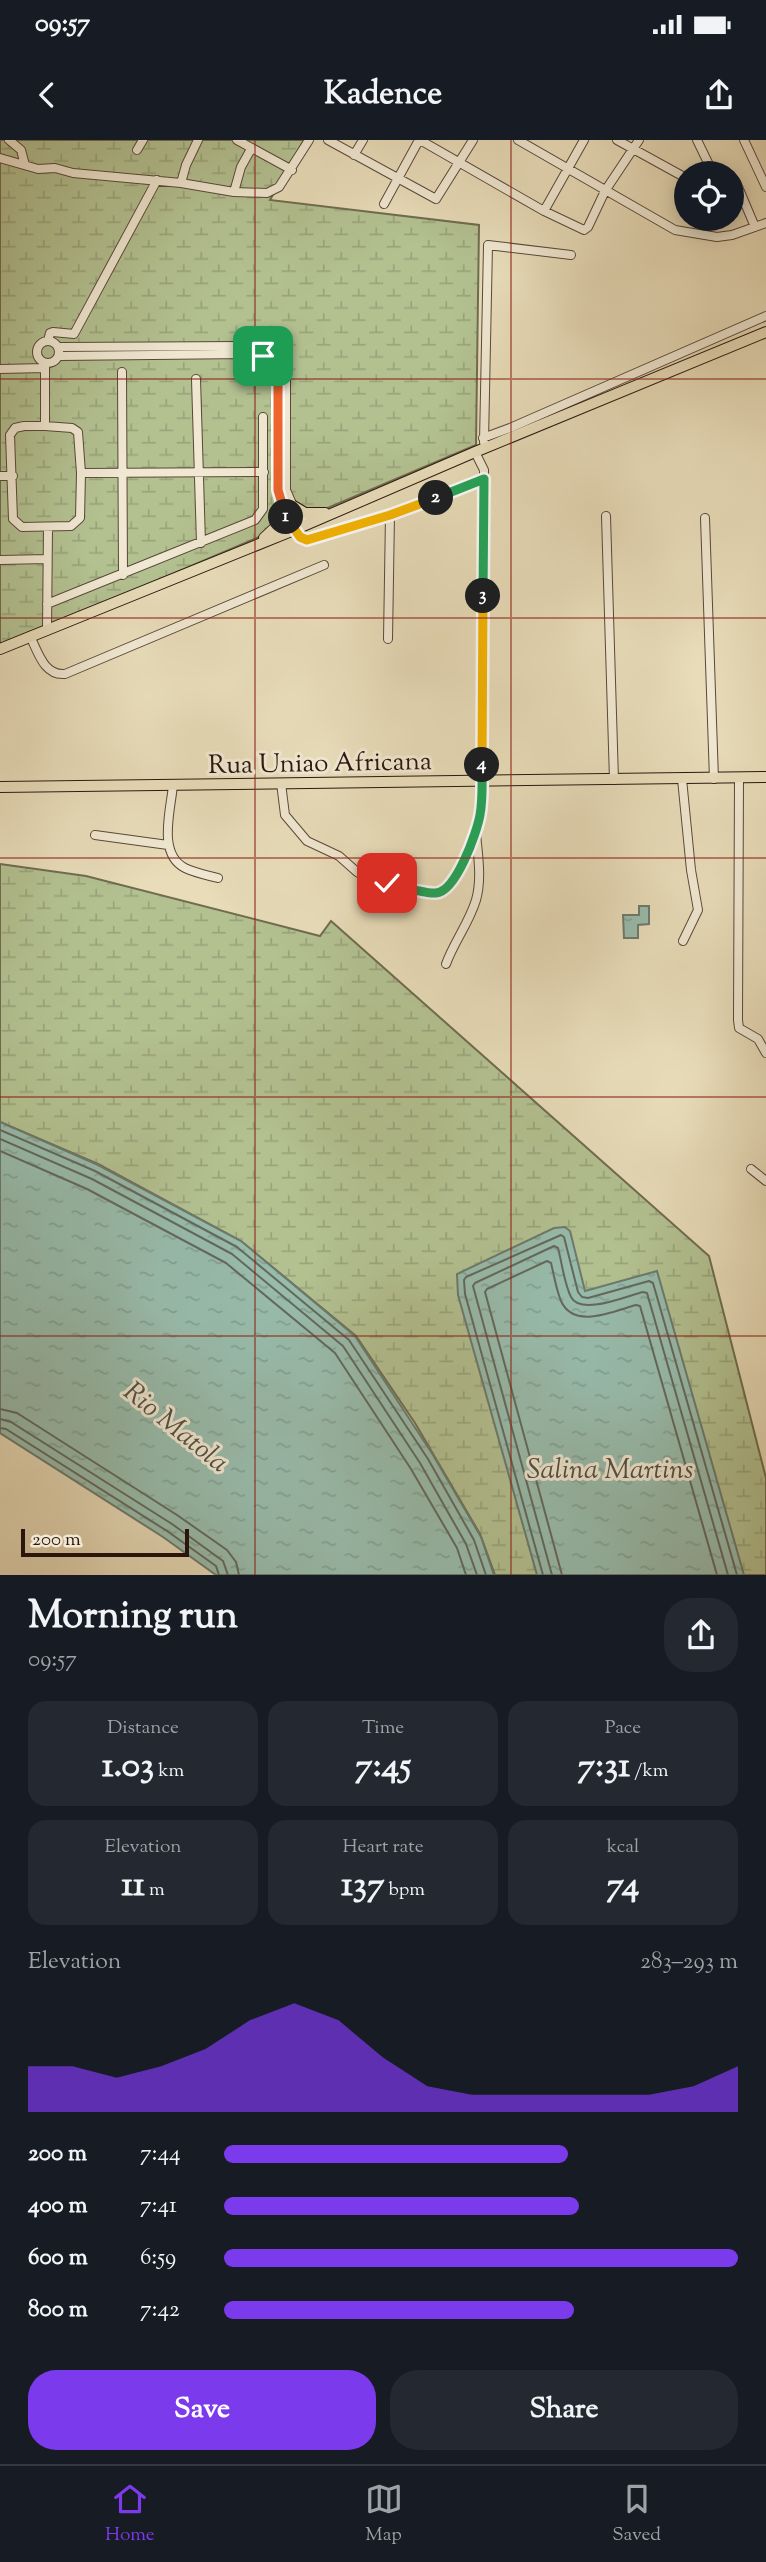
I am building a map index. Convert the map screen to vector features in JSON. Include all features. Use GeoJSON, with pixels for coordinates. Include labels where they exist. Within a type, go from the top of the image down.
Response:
{"type":"FeatureCollection","features":[{"type":"Feature","properties":{"kind":"main road"},"geometry":{"type":"LineString","coordinates":[[0,649],[294,530],[475,452],[484,443],[766,332]]}},
{"type":"Feature","properties":{"kind":"main road"},"geometry":{"type":"LineString","coordinates":[[256,545],[281,523],[286,507],[305,513],[332,513]]}},
{"type":"Feature","properties":{"kind":"main road","name":"Rua Uniao Africana"},"geometry":{"type":"LineString","coordinates":[[0,787],[766,777]]}},
{"type":"Feature","properties":{"kind":"street"},"geometry":{"type":"LineString","coordinates":[[9,140],[21,150],[25,165]]}},
{"type":"Feature","properties":{"kind":"street"},"geometry":{"type":"LineString","coordinates":[[137,150],[143,140]]}},
{"type":"Feature","properties":{"kind":"street"},"geometry":{"type":"LineString","coordinates":[[181,183],[198,140]]}},
{"type":"Feature","properties":{"kind":"street"},"geometry":{"type":"LineString","coordinates":[[237,140],[292,170]]}},
{"type":"Feature","properties":{"kind":"street"},"geometry":{"type":"LineString","coordinates":[[0,159],[38,169],[55,168],[73,173],[157,180],[234,192],[273,192],[292,170],[309,140]]}},
{"type":"Feature","properties":{"kind":"street"},"geometry":{"type":"LineString","coordinates":[[328,140],[436,200],[473,140]]}},
{"type":"Feature","properties":{"kind":"street"},"geometry":{"type":"LineString","coordinates":[[354,155],[363,140]]}},
{"type":"Feature","properties":{"kind":"street"},"geometry":{"type":"LineString","coordinates":[[384,204],[420,140],[544,211],[576,227],[586,229],[605,191],[639,140]]}},
{"type":"Feature","properties":{"kind":"street"},"geometry":{"type":"LineString","coordinates":[[518,140],[663,224],[689,234],[717,237],[732,235],[766,223]]}},
{"type":"Feature","properties":{"kind":"street"},"geometry":{"type":"LineString","coordinates":[[544,211],[584,140]]}},
{"type":"Feature","properties":{"kind":"street"},"geometry":{"type":"LineString","coordinates":[[617,140],[674,172]]}},
{"type":"Feature","properties":{"kind":"street"},"geometry":{"type":"LineString","coordinates":[[697,140],[707,161]]}},
{"type":"Feature","properties":{"kind":"street"},"geometry":{"type":"LineString","coordinates":[[744,140],[762,171],[766,187]]}},
{"type":"Feature","properties":{"kind":"street"},"geometry":{"type":"LineString","coordinates":[[234,192],[241,167],[251,149]]}},
{"type":"Feature","properties":{"kind":"street"},"geometry":{"type":"LineString","coordinates":[[48,341],[50,333],[53,332],[74,334],[157,180]]}},
{"type":"Feature","properties":{"kind":"street"},"geometry":{"type":"LineString","coordinates":[[744,201],[755,226]]}},
{"type":"Feature","properties":{"kind":"street"},"geometry":{"type":"LineString","coordinates":[[484,443],[488,245],[571,255]]}},
{"type":"Feature","properties":{"kind":"street"},"geometry":{"type":"LineString","coordinates":[[484,443],[510,428],[766,316]]}},
{"type":"Feature","properties":{"kind":"street"},"geometry":{"type":"LineString","coordinates":[[48,341],[58,351],[263,356],[278,370],[278,490],[294,530],[307,540],[390,515],[484,479]]}},
{"type":"Feature","properties":{"kind":"street"},"geometry":{"type":"LineString","coordinates":[[45,426],[45,366],[37,349],[41,343],[48,341]]}},
{"type":"Feature","properties":{"kind":"street"},"geometry":{"type":"LineString","coordinates":[[0,369],[45,366],[55,361],[58,351]]}},
{"type":"Feature","properties":{"kind":"street"},"geometry":{"type":"LineString","coordinates":[[122,372],[122,575]]}},
{"type":"Feature","properties":{"kind":"street"},"geometry":{"type":"LineString","coordinates":[[196,379],[201,542]]}},
{"type":"Feature","properties":{"kind":"street"},"geometry":{"type":"LineString","coordinates":[[47,604],[260,516],[263,509],[263,417]]}},
{"type":"Feature","properties":{"kind":"street"},"geometry":{"type":"LineString","coordinates":[[45,426],[72,428],[78,432],[81,473],[80,518],[71,526],[22,527],[13,519],[10,435],[15,428],[45,426]]}},
{"type":"Feature","properties":{"kind":"street"},"geometry":{"type":"LineString","coordinates":[[281,783],[285,815],[301,835],[314,845],[347,861],[357,872],[387,883],[435,894],[456,874],[475,831],[480,813],[482,782],[484,470],[475,452]]}},
{"type":"Feature","properties":{"kind":"street"},"geometry":{"type":"LineString","coordinates":[[81,473],[264,472]]}},
{"type":"Feature","properties":{"kind":"street"},"geometry":{"type":"LineString","coordinates":[[0,476],[13,476]]}},
{"type":"Feature","properties":{"kind":"street"},"geometry":{"type":"LineString","coordinates":[[286,507],[308,523]]}},
{"type":"Feature","properties":{"kind":"street"},"geometry":{"type":"LineString","coordinates":[[388,639],[390,515]]}},
{"type":"Feature","properties":{"kind":"street"},"geometry":{"type":"LineString","coordinates":[[606,516],[614,780]]}},
{"type":"Feature","properties":{"kind":"street"},"geometry":{"type":"LineString","coordinates":[[705,518],[714,779]]}},
{"type":"Feature","properties":{"kind":"street"},"geometry":{"type":"LineString","coordinates":[[47,629],[48,527]]}},
{"type":"Feature","properties":{"kind":"street"},"geometry":{"type":"LineString","coordinates":[[0,560],[47,559]]}},
{"type":"Feature","properties":{"kind":"street"},"geometry":{"type":"LineString","coordinates":[[30,636],[47,669],[55,674],[65,674],[324,565]]}},
{"type":"Feature","properties":{"kind":"street"},"geometry":{"type":"LineString","coordinates":[[739,778],[738,1020],[739,1028],[758,1039],[766,1053]]}},
{"type":"Feature","properties":{"kind":"street"},"geometry":{"type":"LineString","coordinates":[[682,779],[698,910],[683,941]]}},
{"type":"Feature","properties":{"kind":"street"},"geometry":{"type":"LineString","coordinates":[[173,785],[168,845],[185,868],[218,878]]}},
{"type":"Feature","properties":{"kind":"street"},"geometry":{"type":"LineString","coordinates":[[446,964],[472,910],[478,890],[479,861],[475,831]]}},
{"type":"Feature","properties":{"kind":"street"},"geometry":{"type":"LineString","coordinates":[[95,835],[168,845]]}},
{"type":"Feature","properties":{"kind":"street"},"geometry":{"type":"LineString","coordinates":[[752,1035],[766,1032]]}},
{"type":"Feature","properties":{"kind":"street"},"geometry":{"type":"LineString","coordinates":[[751,1169],[766,1181]]}},
{"type":"Feature","properties":{"kind":"green space"},"geometry":{"type":"Polygon","coordinates":[[[0,140],[304,140],[270,200],[479,225],[476,445],[0,647],[0,140]]]}},
{"type":"Feature","properties":{"kind":"green space"},"geometry":{"type":"Polygon","coordinates":[[[0,864],[86,876],[320,936],[331,921],[709,1256],[766,1478],[766,1575],[495,1575],[480,1534],[415,1423],[356,1336],[241,1241],[98,1164],[0,1122],[0,864]]]}},
{"type":"Feature","properties":{"kind":"water"},"geometry":{"type":"Polygon","coordinates":[[[639,906],[649,906],[649,924],[638,925],[638,938],[624,938],[623,915],[639,915],[639,906]]]}},
{"type":"Feature","properties":{"kind":"water","name":"Rio Matola"},"geometry":{"type":"Polygon","coordinates":[[[0,1122],[98,1165],[241,1241],[355,1336],[433,1455],[481,1537],[494,1575],[216,1575],[163,1537],[0,1433],[0,1122]]]}},
{"type":"Feature","properties":{"kind":"water","name":"Salina Martins"},"geometry":{"type":"Polygon","coordinates":[[[565,1227],[570,1231],[585,1291],[657,1271],[744,1575],[537,1575],[458,1295],[457,1274],[554,1228],[565,1227]]]}},
{"type":"Feature","properties":{"kind":"route"},"geometry":{"type":"LineString","coordinates":[[263,356],[278,370],[278,490],[281,505],[294,530],[303,540],[390,515],[484,479],[482,782],[478,823],[456,874],[445,889],[435,894],[387,883]]}}]}
